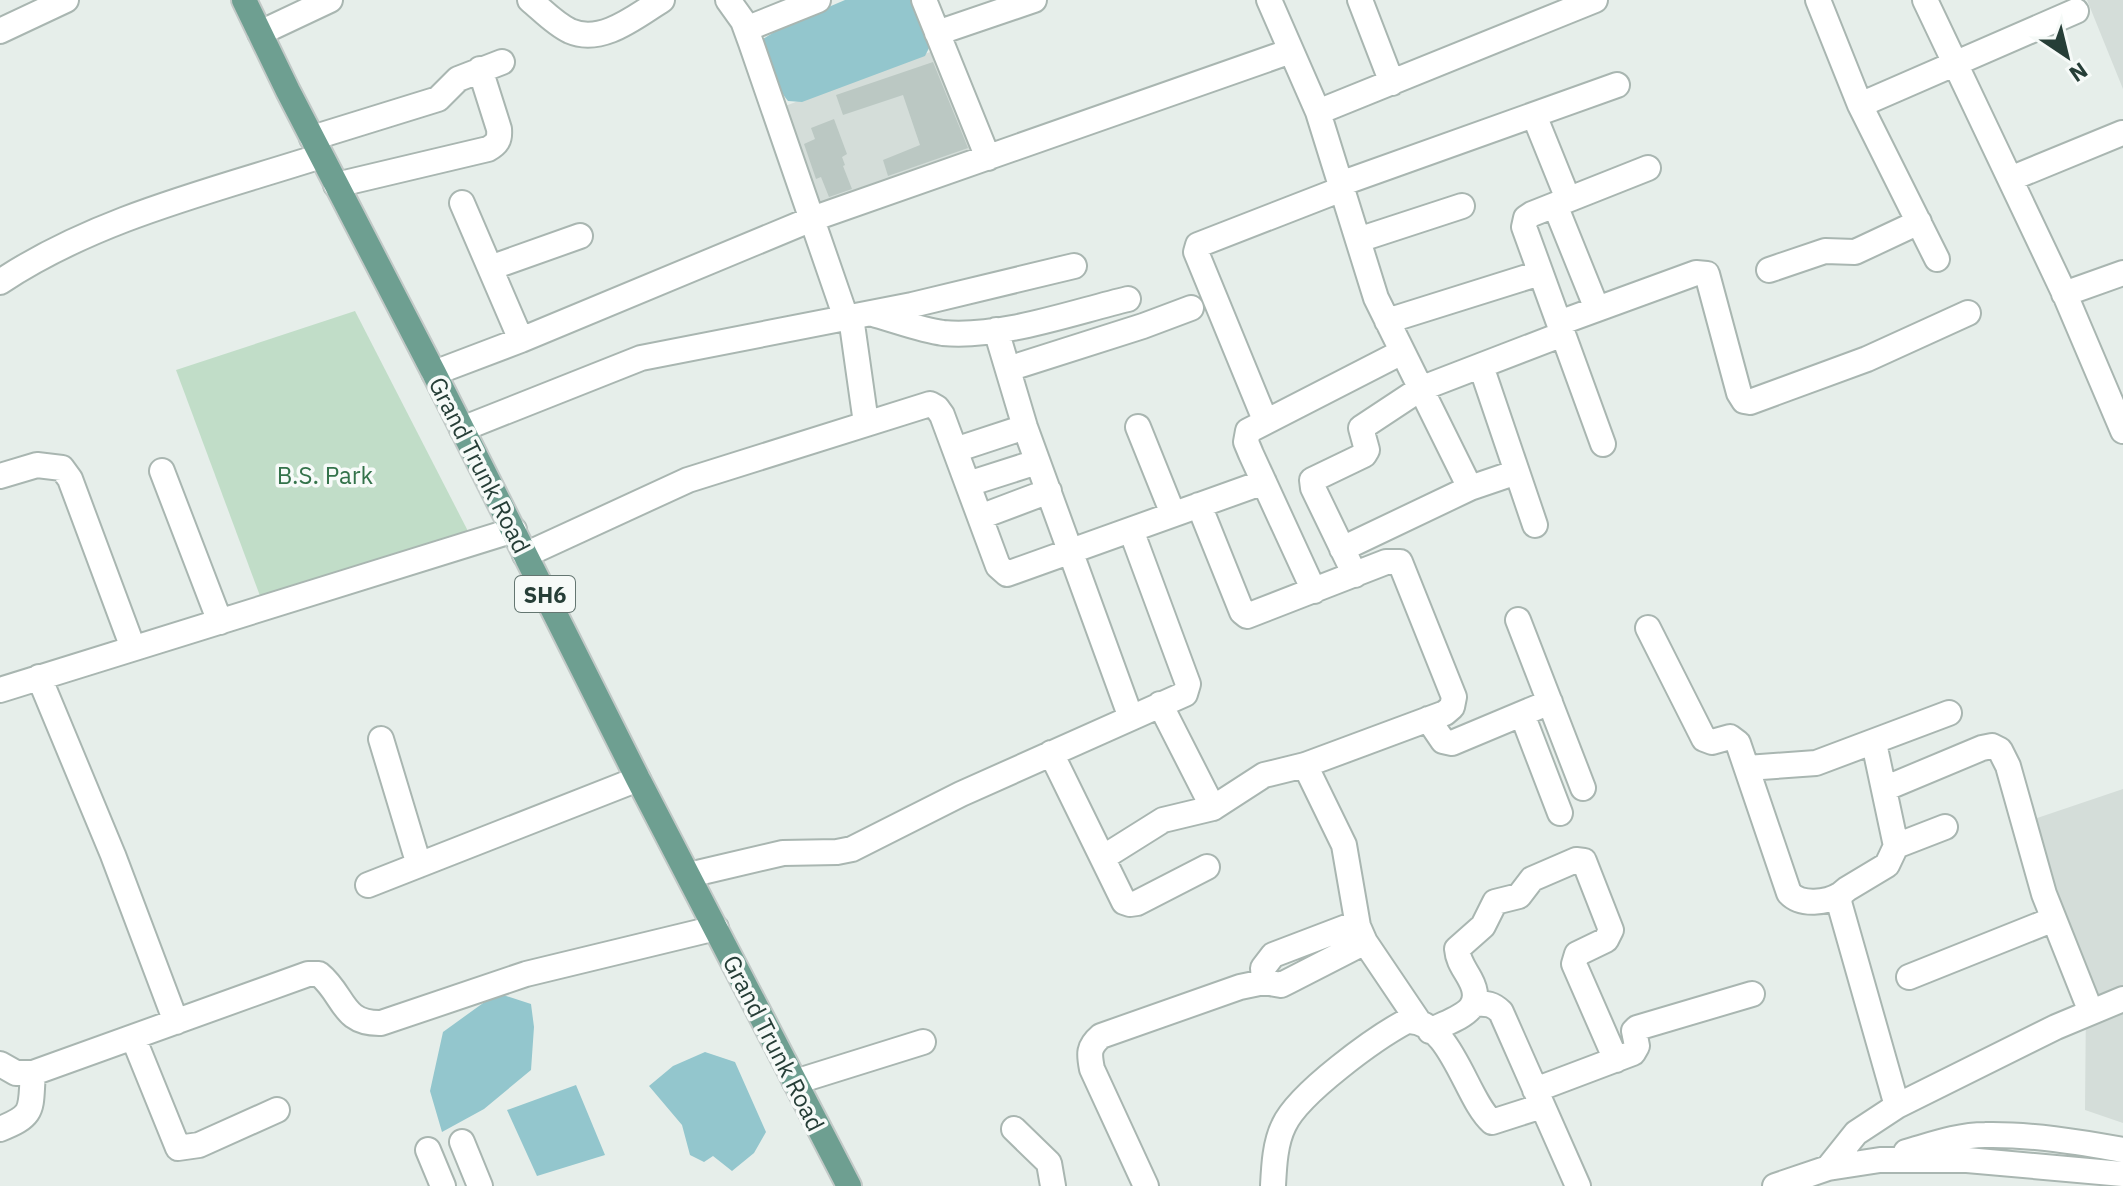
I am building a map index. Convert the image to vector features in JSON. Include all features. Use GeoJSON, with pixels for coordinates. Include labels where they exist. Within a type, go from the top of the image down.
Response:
{"type":"FeatureCollection","features":[{"type":"Feature","properties":{"kind":"main road","name":"Grand Trunk Road"},"geometry":{"type":"LineString","coordinates":[[244,0],[638,779],[849,1186]]}},
{"type":"Feature","properties":{"kind":"street"},"geometry":{"type":"LineString","coordinates":[[0,31],[66,0]]}},
{"type":"Feature","properties":{"kind":"street"},"geometry":{"type":"LineString","coordinates":[[260,33],[330,0]]}},
{"type":"Feature","properties":{"kind":"street"},"geometry":{"type":"LineString","coordinates":[[530,0],[570,31],[584,35],[603,33],[622,25],[647,4]]}},
{"type":"Feature","properties":{"kind":"street"},"geometry":{"type":"LineString","coordinates":[[728,0],[746,29],[812,219],[856,316],[866,423]]}},
{"type":"Feature","properties":{"kind":"street"},"geometry":{"type":"LineString","coordinates":[[746,29],[818,0]]}},
{"type":"Feature","properties":{"kind":"street"},"geometry":{"type":"LineString","coordinates":[[924,0],[988,158]]}},
{"type":"Feature","properties":{"kind":"street"},"geometry":{"type":"LineString","coordinates":[[937,33],[1034,0]]}},
{"type":"Feature","properties":{"kind":"street"},"geometry":{"type":"LineString","coordinates":[[1269,0],[1318,112],[1387,321],[1470,488]]}},
{"type":"Feature","properties":{"kind":"street"},"geometry":{"type":"LineString","coordinates":[[1360,0],[1392,83]]}},
{"type":"Feature","properties":{"kind":"street"},"geometry":{"type":"LineString","coordinates":[[1318,112],[1595,0]]}},
{"type":"Feature","properties":{"kind":"street"},"geometry":{"type":"LineString","coordinates":[[1818,0],[1860,105],[1937,259]]}},
{"type":"Feature","properties":{"kind":"street"},"geometry":{"type":"LineString","coordinates":[[1925,0],[2064,294],[2123,431]]}},
{"type":"Feature","properties":{"kind":"street"},"geometry":{"type":"LineString","coordinates":[[1860,105],[2076,11]]}},
{"type":"Feature","properties":{"kind":"street"},"geometry":{"type":"LineString","coordinates":[[434,373],[812,219],[1291,51]]}},
{"type":"Feature","properties":{"kind":"street"},"geometry":{"type":"LineString","coordinates":[[0,282],[58,246],[438,99],[458,79],[491,66],[500,138],[495,144],[488,149],[336,185]]}},
{"type":"Feature","properties":{"kind":"street"},"geometry":{"type":"LineString","coordinates":[[1265,420],[1196,252],[1198,245],[1341,186],[1617,85]]}},
{"type":"Feature","properties":{"kind":"street"},"geometry":{"type":"LineString","coordinates":[[1534,115],[1597,309]]}},
{"type":"Feature","properties":{"kind":"street"},"geometry":{"type":"LineString","coordinates":[[2010,179],[2122,133]]}},
{"type":"Feature","properties":{"kind":"street"},"geometry":{"type":"LineString","coordinates":[[1603,444],[1524,222],[1532,214],[1648,168]]}},
{"type":"Feature","properties":{"kind":"street"},"geometry":{"type":"LineString","coordinates":[[462,203],[521,340]]}},
{"type":"Feature","properties":{"kind":"street"},"geometry":{"type":"LineString","coordinates":[[1358,240],[1462,206]]}},
{"type":"Feature","properties":{"kind":"street"},"geometry":{"type":"LineString","coordinates":[[1769,270],[1825,251],[1855,252],[1919,222]]}},
{"type":"Feature","properties":{"kind":"street"},"geometry":{"type":"LineString","coordinates":[[490,268],[580,236]]}},
{"type":"Feature","properties":{"kind":"street"},"geometry":{"type":"LineString","coordinates":[[462,429],[641,358],[856,316],[1074,266]]}},
{"type":"Feature","properties":{"kind":"street"},"geometry":{"type":"LineString","coordinates":[[1387,321],[1540,273]]}},
{"type":"Feature","properties":{"kind":"street"},"geometry":{"type":"LineString","coordinates":[[1355,575],[1312,480],[1364,455],[1367,450],[1361,428],[1420,389],[1481,366],[1597,309],[1696,273],[1707,274],[1739,393],[1744,401],[1750,402],[1867,359],[1968,313]]}},
{"type":"Feature","properties":{"kind":"street"},"geometry":{"type":"LineString","coordinates":[[2064,294],[2123,273]]}},
{"type":"Feature","properties":{"kind":"street"},"geometry":{"type":"LineString","coordinates":[[856,316],[940,332],[969,334],[1128,299]]}},
{"type":"Feature","properties":{"kind":"street"},"geometry":{"type":"LineString","coordinates":[[1008,369],[1191,308]]}},
{"type":"Feature","properties":{"kind":"street"},"geometry":{"type":"LineString","coordinates":[[996,330],[1037,462],[1131,718]]}},
{"type":"Feature","properties":{"kind":"street"},"geometry":{"type":"LineString","coordinates":[[1314,591],[1246,442],[1248,431],[1402,352]]}},
{"type":"Feature","properties":{"kind":"street"},"geometry":{"type":"LineString","coordinates":[[1481,366],[1535,525]]}},
{"type":"Feature","properties":{"kind":"street"},"geometry":{"type":"LineString","coordinates":[[525,555],[688,480],[930,404],[942,415],[998,566],[1007,574],[1264,482]]}},
{"type":"Feature","properties":{"kind":"street"},"geometry":{"type":"LineString","coordinates":[[955,450],[1025,427]]}},
{"type":"Feature","properties":{"kind":"street"},"geometry":{"type":"LineString","coordinates":[[1138,427],[1173,514]]}},
{"type":"Feature","properties":{"kind":"street"},"geometry":{"type":"LineString","coordinates":[[968,484],[1037,462]]}},
{"type":"Feature","properties":{"kind":"street"},"geometry":{"type":"LineString","coordinates":[[0,476],[37,465],[62,468],[70,479],[133,648]]}},
{"type":"Feature","properties":{"kind":"street"},"geometry":{"type":"LineString","coordinates":[[162,471],[220,622]]}},
{"type":"Feature","properties":{"kind":"street"},"geometry":{"type":"LineString","coordinates":[[1342,549],[1470,488],[1517,472]]}},
{"type":"Feature","properties":{"kind":"street"},"geometry":{"type":"LineString","coordinates":[[980,517],[1049,491]]}},
{"type":"Feature","properties":{"kind":"street"},"geometry":{"type":"LineString","coordinates":[[1104,857],[1163,820],[1213,808],[1255,779],[1305,765],[1445,713],[1452,707],[1454,697],[1403,565],[1393,560],[1247,616],[1242,612],[1199,505]]}},
{"type":"Feature","properties":{"kind":"street"},"geometry":{"type":"LineString","coordinates":[[0,690],[514,530]]}},
{"type":"Feature","properties":{"kind":"street"},"geometry":{"type":"LineString","coordinates":[[689,875],[783,853],[852,849],[961,794],[1185,694],[1188,684],[1131,530]]}},
{"type":"Feature","properties":{"kind":"street"},"geometry":{"type":"LineString","coordinates":[[1518,620],[1583,788]]}},
{"type":"Feature","properties":{"kind":"street"},"geometry":{"type":"LineString","coordinates":[[1648,628],[1704,739],[1712,742],[1730,737],[1736,739],[1789,893],[1800,901],[1834,899],[1887,865],[1896,846],[1874,743]]}},
{"type":"Feature","properties":{"kind":"street"},"geometry":{"type":"LineString","coordinates":[[39,677],[113,855],[176,1022]]}},
{"type":"Feature","properties":{"kind":"street"},"geometry":{"type":"LineString","coordinates":[[1428,719],[1447,743],[1550,702]]}},
{"type":"Feature","properties":{"kind":"street"},"geometry":{"type":"LineString","coordinates":[[1160,704],[1213,808]]}},
{"type":"Feature","properties":{"kind":"street"},"geometry":{"type":"LineString","coordinates":[[1747,768],[1816,763],[1949,713]]}},
{"type":"Feature","properties":{"kind":"street"},"geometry":{"type":"LineString","coordinates":[[1522,714],[1560,813]]}},
{"type":"Feature","properties":{"kind":"street"},"geometry":{"type":"LineString","coordinates":[[381,739],[419,865]]}},
{"type":"Feature","properties":{"kind":"street"},"geometry":{"type":"LineString","coordinates":[[1884,789],[1982,748],[1992,746],[2000,750],[2008,766],[2041,885],[2091,1012]]}},
{"type":"Feature","properties":{"kind":"street"},"geometry":{"type":"LineString","coordinates":[[1051,753],[1121,896],[1130,904],[1207,867]]}},
{"type":"Feature","properties":{"kind":"street"},"geometry":{"type":"LineString","coordinates":[[1305,765],[1344,845],[1361,932],[1424,1026],[1447,1047],[1492,1122],[1636,1050],[1634,1031],[1637,1028],[1752,994]]}},
{"type":"Feature","properties":{"kind":"street"},"geometry":{"type":"LineString","coordinates":[[368,885],[638,779]]}},
{"type":"Feature","properties":{"kind":"street"},"geometry":{"type":"LineString","coordinates":[[1896,846],[1945,827]]}},
{"type":"Feature","properties":{"kind":"street"},"geometry":{"type":"LineString","coordinates":[[1273,1186],[1278,1142],[1284,1124],[1298,1105],[1321,1081],[1401,1024],[1407,1021],[1424,1026],[1469,1010],[1475,1004],[1477,995],[1458,958],[1457,949],[1483,926],[1495,902],[1519,896],[1532,879],[1576,860],[1584,861],[1611,930],[1606,940],[1577,954],[1574,964],[1616,1060]]}},
{"type":"Feature","properties":{"kind":"street"},"geometry":{"type":"LineString","coordinates":[[1841,894],[1841,911],[1897,1106]]}},
{"type":"Feature","properties":{"kind":"street"},"geometry":{"type":"LineString","coordinates":[[1909,977],[2054,919]]}},
{"type":"Feature","properties":{"kind":"street"},"geometry":{"type":"LineString","coordinates":[[0,1064],[16,1073],[33,1073],[308,974],[319,974],[327,980],[353,1018],[366,1024],[381,1023],[516,977],[716,928]]}},
{"type":"Feature","properties":{"kind":"street"},"geometry":{"type":"LineString","coordinates":[[1264,982],[1263,968],[1267,960],[1282,951],[1361,932]]}},
{"type":"Feature","properties":{"kind":"street"},"geometry":{"type":"LineString","coordinates":[[1146,1186],[1092,1069],[1091,1044],[1101,1036],[1240,987],[1264,982],[1281,985],[1361,932]]}},
{"type":"Feature","properties":{"kind":"street"},"geometry":{"type":"LineString","coordinates":[[1282,951],[1289,981]]}},
{"type":"Feature","properties":{"kind":"street"},"geometry":{"type":"LineString","coordinates":[[1828,1168],[1856,1133],[1897,1106],[2056,1027],[2123,999]]}},
{"type":"Feature","properties":{"kind":"street"},"geometry":{"type":"LineString","coordinates":[[1475,1004],[1486,1003],[1501,1012],[1578,1186]]}},
{"type":"Feature","properties":{"kind":"street"},"geometry":{"type":"LineString","coordinates":[[133,1037],[178,1148],[199,1145],[277,1110]]}},
{"type":"Feature","properties":{"kind":"street"},"geometry":{"type":"LineString","coordinates":[[795,1082],[923,1042]]}},
{"type":"Feature","properties":{"kind":"street"},"geometry":{"type":"LineString","coordinates":[[0,1129],[21,1121],[29,1113],[33,1073]]}},
{"type":"Feature","properties":{"kind":"street"},"geometry":{"type":"LineString","coordinates":[[1014,1129],[1049,1163],[1053,1186]]}},
{"type":"Feature","properties":{"kind":"street"},"geometry":{"type":"LineString","coordinates":[[1775,1186],[1828,1168],[1880,1160],[1957,1138],[1985,1135],[2123,1150]]}},
{"type":"Feature","properties":{"kind":"street"},"geometry":{"type":"LineString","coordinates":[[462,1142],[480,1186]]}},
{"type":"Feature","properties":{"kind":"street"},"geometry":{"type":"LineString","coordinates":[[428,1150],[443,1186]]}},
{"type":"Feature","properties":{"kind":"street"},"geometry":{"type":"LineString","coordinates":[[1880,1160],[1967,1160],[2123,1174]]}},
{"type":"Feature","properties":{"kind":"shaded area"},"geometry":{"type":"Polygon","coordinates":[[[2087,0],[2123,0],[2123,89],[2087,0]]]}},
{"type":"Feature","properties":{"kind":"shaded area"},"geometry":{"type":"Polygon","coordinates":[[[938,49],[984,156],[815,216],[777,109],[938,49]]]}},
{"type":"Feature","properties":{"kind":"shaded area"},"geometry":{"type":"Polygon","coordinates":[[[2123,789],[2123,1123],[2085,1110],[2086,1000],[2031,820],[2123,789]]]}},
{"type":"Feature","properties":{"kind":"green space","name":"B.S. Park"},"geometry":{"type":"Polygon","coordinates":[[[355,311],[471,537],[263,604],[176,370],[355,311]]]}},
{"type":"Feature","properties":{"kind":"water"},"geometry":{"type":"Polygon","coordinates":[[[845,0],[913,0],[929,48],[925,56],[802,102],[788,101],[771,72],[763,39],[784,26],[845,0]]]}},
{"type":"Feature","properties":{"kind":"water"},"geometry":{"type":"Polygon","coordinates":[[[497,993],[531,1004],[534,1027],[531,1070],[484,1109],[442,1132],[430,1091],[443,1032],[497,993]]]}},
{"type":"Feature","properties":{"kind":"water"},"geometry":{"type":"Polygon","coordinates":[[[705,1052],[735,1062],[766,1132],[754,1153],[732,1171],[713,1156],[704,1162],[690,1155],[682,1125],[649,1086],[673,1066],[705,1052]]]}},
{"type":"Feature","properties":{"kind":"water"},"geometry":{"type":"Polygon","coordinates":[[[576,1085],[605,1155],[537,1176],[507,1110],[576,1085]]]}},
{"type":"Feature","properties":{"kind":"building"},"geometry":{"type":"Polygon","coordinates":[[[933,62],[968,148],[888,176],[883,160],[920,145],[903,95],[843,115],[836,95],[933,62]]]}},
{"type":"Feature","properties":{"kind":"building"},"geometry":{"type":"Polygon","coordinates":[[[834,119],[847,154],[842,157],[843,166],[852,189],[829,197],[821,177],[816,179],[804,144],[815,139],[811,128],[834,119]]]}}]}
